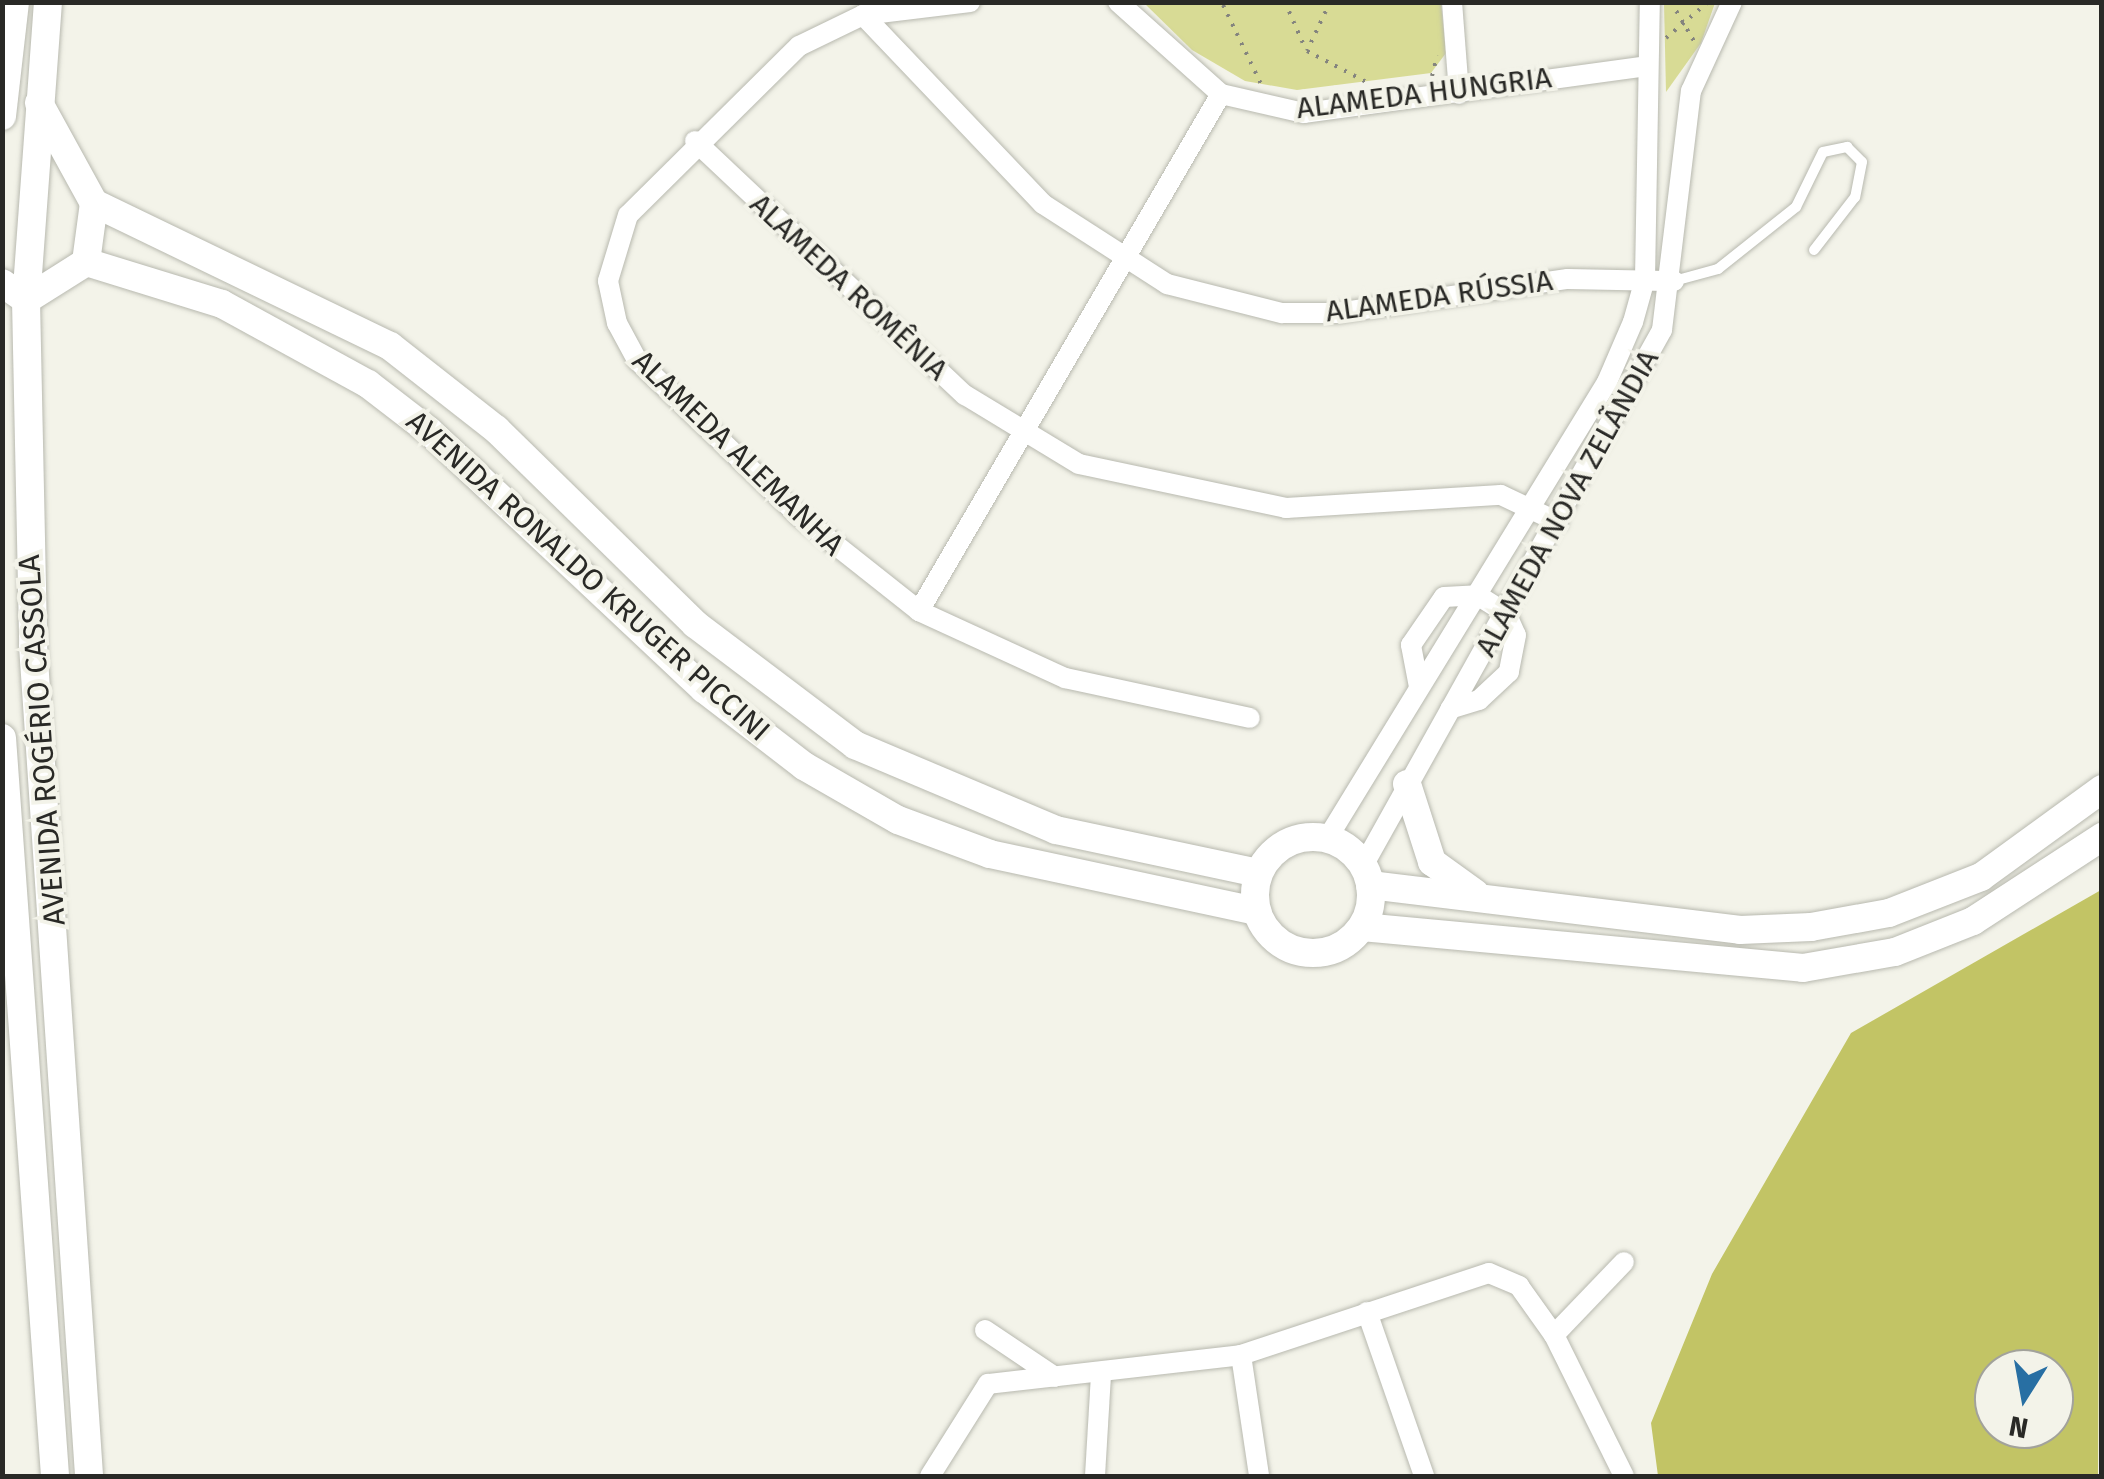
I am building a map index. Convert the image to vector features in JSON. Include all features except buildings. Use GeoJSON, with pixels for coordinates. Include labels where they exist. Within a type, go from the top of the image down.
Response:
{"type":"FeatureCollection","features":[{"type":"Feature","properties":{"kind":"main road"},"geometry":{"type":"LineString","coordinates":[[2,116],[15,2]]}},
{"type":"Feature","properties":{"kind":"main road","name":"AVENIDA ROGÉRIO CASSOLA"},"geometry":{"type":"LineString","coordinates":[[45,5],[38,102],[39,296],[25,366],[33,645],[89,1476]]}},
{"type":"Feature","properties":{"kind":"main road"},"geometry":{"type":"LineString","coordinates":[[2,283],[39,296],[86,262],[94,203],[38,102]]}},
{"type":"Feature","properties":{"kind":"main road","name":"AVENIDA RONALDO KRUGER PICCINI"},"geometry":{"type":"LineString","coordinates":[[94,203],[390,346],[496,429],[695,624],[855,745],[1056,830],[1258,874]]}},
{"type":"Feature","properties":{"kind":"main road","name":"AVENIDA RONALDO KRUGER PICCINI"},"geometry":{"type":"LineString","coordinates":[[86,262],[222,304],[368,384],[704,689],[804,766],[898,820],[1067,876],[1257,911]]}},
{"type":"Feature","properties":{"kind":"main road","name":"AVENIDA ROGÉRIO CASSOLA"},"geometry":{"type":"LineString","coordinates":[[2,738],[56,1476]]}},
{"type":"Feature","properties":{"kind":"main road"},"geometry":{"type":"LineString","coordinates":[[1407,784],[1432,862],[1485,899]]}},
{"type":"Feature","properties":{"kind":"main road"},"geometry":{"type":"LineString","coordinates":[[2102,789],[1980,877],[1889,913],[1811,927],[1740,930],[1485,899],[1367,876],[1326,838],[1286,844],[1258,874],[1257,911],[1278,942],[1314,953],[1362,926],[1802,968],[1895,952],[1973,921],[2102,837]]}},
{"type":"Feature","properties":{"kind":"main road"},"geometry":{"type":"LineString","coordinates":[[1362,926],[1367,876]]}},
{"type":"Feature","properties":{"kind":"street","name":"ALAMEDA ALEMANHA"},"geometry":{"type":"LineString","coordinates":[[970,2],[863,15],[799,46],[695,141],[628,215],[608,282],[617,322],[637,360],[798,515],[919,611],[1065,678],[1250,718]]}},
{"type":"Feature","properties":{"kind":"street","name":"ALAMEDA HUNGRIA"},"geometry":{"type":"LineString","coordinates":[[1118,2],[1222,94],[1267,108],[1304,113],[1459,94],[1648,56]]}},
{"type":"Feature","properties":{"kind":"street"},"geometry":{"type":"LineString","coordinates":[[1452,2],[1459,94]]}},
{"type":"Feature","properties":{"kind":"street","name":"ALAMEDA NOVA ZELÃNDIA"},"geometry":{"type":"LineString","coordinates":[[1326,838],[1607,382],[1645,279],[1650,2]]}},
{"type":"Feature","properties":{"kind":"street","name":"ALAMEDA NOVA ZELÃNDIA"},"geometry":{"type":"LineString","coordinates":[[1367,876],[1407,784],[1642,379],[1674,281],[1683,130],[1732,2]]}},
{"type":"Feature","properties":{"kind":"street","name":"ALAMEDA RÚSSIA"},"geometry":{"type":"LineString","coordinates":[[863,15],[979,143],[1124,262],[1167,284],[1282,313],[1568,279],[1674,281]]}},
{"type":"Feature","properties":{"kind":"street"},"geometry":{"type":"LineString","coordinates":[[919,611],[1222,94]]}},
{"type":"Feature","properties":{"kind":"street","name":"ALAMEDA ROMÊNIA"},"geometry":{"type":"LineString","coordinates":[[695,141],[874,318],[1023,436],[1138,480],[1286,508],[1455,492],[1532,506]]}},
{"type":"Feature","properties":{"kind":"street"},"geometry":{"type":"LineString","coordinates":[[1532,506],[1558,522]]}},
{"type":"Feature","properties":{"kind":"street"},"geometry":{"type":"LineString","coordinates":[[1419,687],[1410,659],[1429,612],[1444,597],[1477,595],[1506,612],[1516,635],[1509,672],[1479,700],[1450,709]]}},
{"type":"Feature","properties":{"kind":"street"},"geometry":{"type":"LineString","coordinates":[[1554,1335],[1624,1262]]}},
{"type":"Feature","properties":{"kind":"street"},"geometry":{"type":"LineString","coordinates":[[930,1476],[988,1384],[1241,1355],[1488,1273],[1519,1286],[1554,1335],[1624,1476]]}},
{"type":"Feature","properties":{"kind":"street"},"geometry":{"type":"LineString","coordinates":[[1367,1312],[1424,1476]]}},
{"type":"Feature","properties":{"kind":"street"},"geometry":{"type":"LineString","coordinates":[[985,1330],[1055,1378]]}},
{"type":"Feature","properties":{"kind":"street"},"geometry":{"type":"LineString","coordinates":[[1241,1355],[1259,1476]]}},
{"type":"Feature","properties":{"kind":"street"},"geometry":{"type":"LineString","coordinates":[[1095,1476],[1101,1374]]}},
{"type":"Feature","properties":{"kind":"lane"},"geometry":{"type":"LineString","coordinates":[[1674,281],[1718,269],[1796,207],[1823,152],[1847,147],[1862,162],[1855,197],[1814,250]]}},
{"type":"Feature","properties":{"kind":"path"},"geometry":{"type":"LineString","coordinates":[[1285,2],[1307,52],[1382,86]]}},
{"type":"Feature","properties":{"kind":"path"},"geometry":{"type":"LineString","coordinates":[[1307,52],[1330,2]]}},
{"type":"Feature","properties":{"kind":"path"},"geometry":{"type":"LineString","coordinates":[[1671,2],[1682,26],[1708,57]]}},
{"type":"Feature","properties":{"kind":"path"},"geometry":{"type":"LineString","coordinates":[[1648,56],[1708,2]]}},
{"type":"Feature","properties":{"kind":"path"},"geometry":{"type":"LineString","coordinates":[[1223,5],[1257,66],[1267,108]]}},
{"type":"Feature","properties":{"kind":"path"},"geometry":{"type":"LineString","coordinates":[[1420,82],[1432,75],[1438,50]]}},
{"type":"Feature","properties":{"kind":"green space"},"geometry":{"type":"Polygon","coordinates":[[[1144,3],[1441,3],[1446,53],[1431,73],[1297,90],[1245,81],[1192,50],[1144,3]]]}},
{"type":"Feature","properties":{"kind":"green space"},"geometry":{"type":"Polygon","coordinates":[[[1664,3],[1715,3],[1701,43],[1666,92],[1664,3]]]}},
{"type":"Feature","properties":{"kind":"shaded area"},"geometry":{"type":"Polygon","coordinates":[[[2101,890],[2098,1476],[1658,1476],[1651,1423],[1712,1274],[1851,1033],[2101,890]]]}}]}
